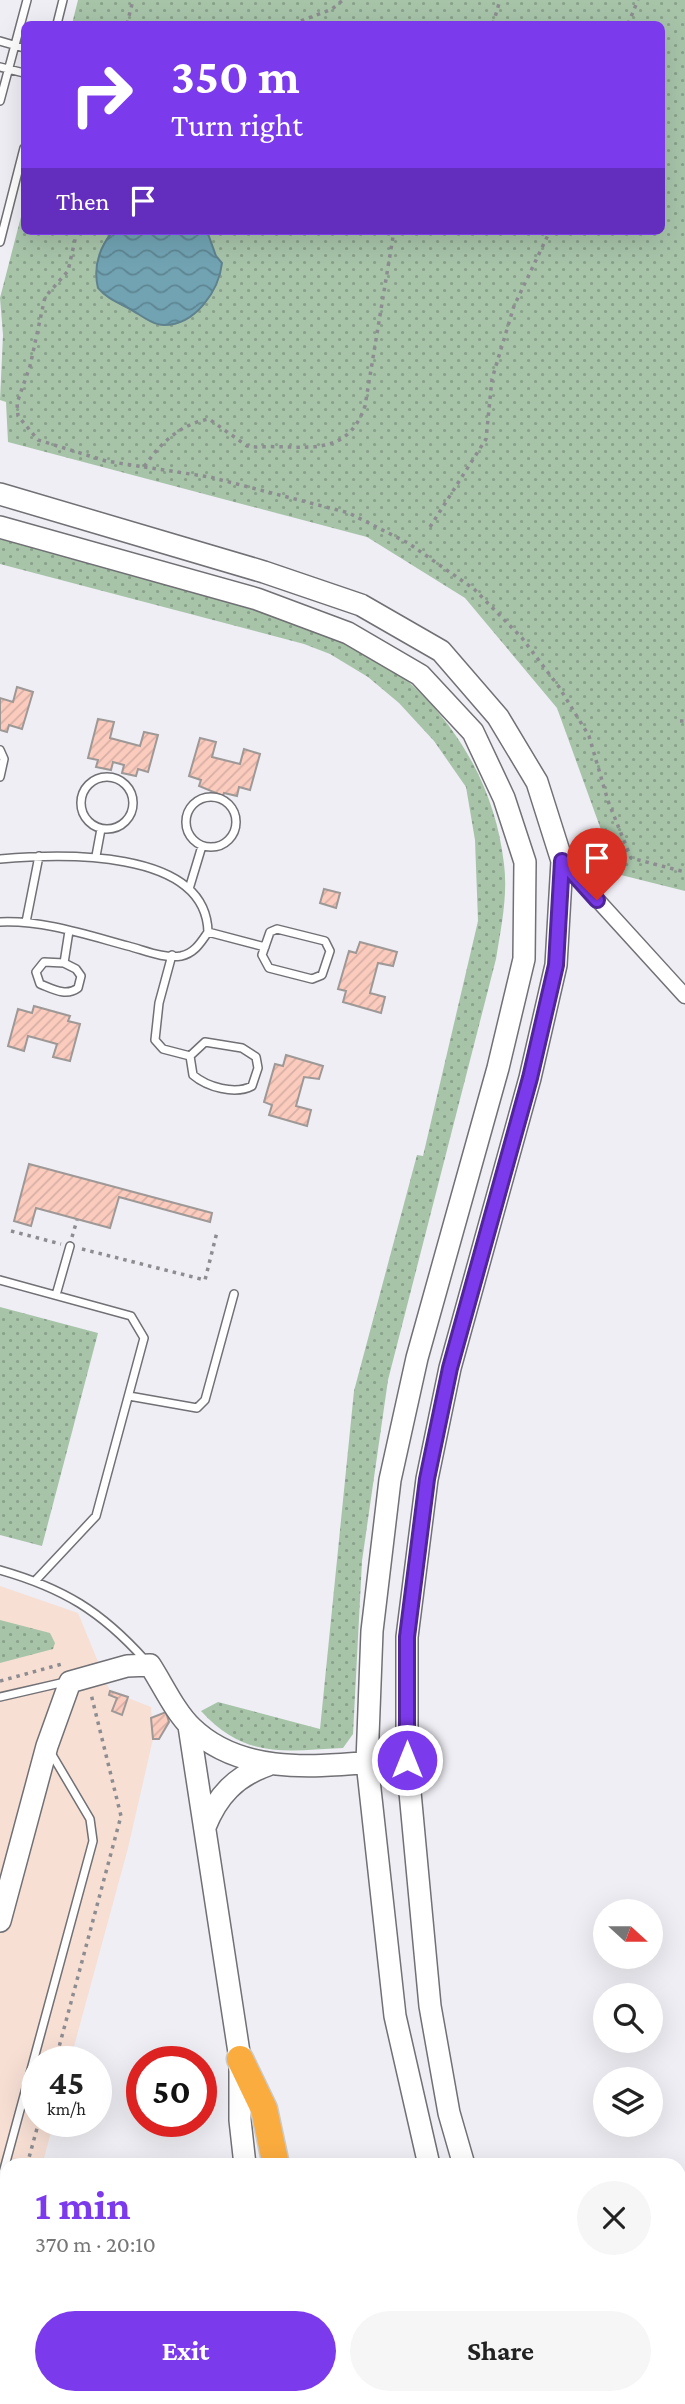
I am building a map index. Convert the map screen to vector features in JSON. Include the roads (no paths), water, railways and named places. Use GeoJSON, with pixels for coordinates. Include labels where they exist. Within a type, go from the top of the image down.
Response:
{"type":"FeatureCollection","features":[{"type":"Feature","properties":{"kind":"highway"},"geometry":{"type":"LineString","coordinates":[[240,2059],[264,2109],[274,2158]]}},
{"type":"Feature","properties":{"kind":"main road"},"geometry":{"type":"LineString","coordinates":[[0,494],[264,572],[361,605],[441,651],[498,717],[537,782],[562,861],[556,965],[530,1078],[450,1368],[427,1479],[407,1637],[407,1760],[430,2006],[449,2113],[462,2158]]}},
{"type":"Feature","properties":{"kind":"main road"},"geometry":{"type":"LineString","coordinates":[[0,527],[257,599],[348,632],[420,675],[473,732],[504,798],[525,862],[524,959],[498,1069],[417,1357],[390,1480],[372,1631],[367,1762],[396,2016],[427,2158]]}},
{"type":"Feature","properties":{"kind":"main road"},"geometry":{"type":"LineString","coordinates":[[0,1921],[67,1672],[150,1665],[189,1726],[227,1753],[268,1765]]}},
{"type":"Feature","properties":{"kind":"main road"},"geometry":{"type":"LineString","coordinates":[[189,1726],[240,2059],[240,2120],[244,2158]]}},
{"type":"Feature","properties":{"kind":"main road"},"geometry":{"type":"LineString","coordinates":[[205,1827],[228,1789],[250,1771],[268,1765],[407,1760]]}},
{"type":"Feature","properties":{"kind":"street"},"geometry":{"type":"LineString","coordinates":[[562,861],[685,996]]}},
{"type":"Feature","properties":{"kind":"lane"},"geometry":{"type":"LineString","coordinates":[[0,100],[4,68],[27,0]]}},
{"type":"Feature","properties":{"kind":"lane"},"geometry":{"type":"LineString","coordinates":[[58,21],[63,0]]}},
{"type":"Feature","properties":{"kind":"lane"},"geometry":{"type":"LineString","coordinates":[[0,41],[21,47]]}},
{"type":"Feature","properties":{"kind":"lane"},"geometry":{"type":"LineString","coordinates":[[4,68],[21,73]]}},
{"type":"Feature","properties":{"kind":"lane"},"geometry":{"type":"LineString","coordinates":[[0,242],[21,160]]}},
{"type":"Feature","properties":{"kind":"lane"},"geometry":{"type":"LineString","coordinates":[[0,750],[4,759],[0,776]]}},
{"type":"Feature","properties":{"kind":"lane"},"geometry":{"type":"LineString","coordinates":[[98,778],[115,778],[128,789],[133,805],[126,821],[118,827],[101,829],[87,821],[80,805],[81,796],[98,778]]}},
{"type":"Feature","properties":{"kind":"lane"},"geometry":{"type":"LineString","coordinates":[[209,796],[217,797],[231,807],[235,814],[235,830],[225,843],[202,846],[189,835],[186,818],[193,803],[209,796]]}},
{"type":"Feature","properties":{"kind":"lane"},"geometry":{"type":"LineString","coordinates":[[96,856],[101,829]]}},
{"type":"Feature","properties":{"kind":"lane"},"geometry":{"type":"LineString","coordinates":[[189,889],[202,846]]}},
{"type":"Feature","properties":{"kind":"lane"},"geometry":{"type":"LineString","coordinates":[[26,922],[39,856]]}},
{"type":"Feature","properties":{"kind":"lane"},"geometry":{"type":"LineString","coordinates":[[0,859],[96,856],[154,871],[189,889],[202,905],[208,932],[197,949],[182,956],[26,922],[0,922]]}},
{"type":"Feature","properties":{"kind":"lane"},"geometry":{"type":"LineString","coordinates":[[277,929],[325,941],[330,951],[322,975],[312,979],[269,968],[262,955],[265,947],[270,932],[277,929]]}},
{"type":"Feature","properties":{"kind":"lane"},"geometry":{"type":"LineString","coordinates":[[64,963],[69,931]]}},
{"type":"Feature","properties":{"kind":"lane"},"geometry":{"type":"LineString","coordinates":[[208,932],[265,947]]}},
{"type":"Feature","properties":{"kind":"lane"},"geometry":{"type":"LineString","coordinates":[[172,955],[159,1003],[155,1040],[163,1049],[190,1056]]}},
{"type":"Feature","properties":{"kind":"lane"},"geometry":{"type":"LineString","coordinates":[[44,962],[64,963],[76,968],[81,976],[78,988],[72,993],[64,993],[40,985],[36,972],[44,962]]}},
{"type":"Feature","properties":{"kind":"lane"},"geometry":{"type":"LineString","coordinates":[[205,1042],[242,1048],[256,1057],[258,1068],[252,1086],[237,1091],[199,1080],[193,1075],[190,1056],[205,1042]]}},
{"type":"Feature","properties":{"kind":"lane"},"geometry":{"type":"LineString","coordinates":[[56,1295],[70,1246]]}},
{"type":"Feature","properties":{"kind":"lane"},"geometry":{"type":"LineString","coordinates":[[0,1280],[131,1316],[144,1338],[96,1516],[36,1580]]}},
{"type":"Feature","properties":{"kind":"lane"},"geometry":{"type":"LineString","coordinates":[[129,1396],[197,1408],[205,1400],[234,1294]]}},
{"type":"Feature","properties":{"kind":"lane"},"geometry":{"type":"LineString","coordinates":[[0,1570],[36,1580],[80,1601],[100,1615],[150,1665]]}},
{"type":"Feature","properties":{"kind":"lane"},"geometry":{"type":"LineString","coordinates":[[0,1697],[67,1672]]}},
{"type":"Feature","properties":{"kind":"lane"},"geometry":{"type":"LineString","coordinates":[[7,2158],[93,1841],[90,1819],[47,1746]]}},
{"type":"Feature","properties":{"kind":"water"},"geometry":{"type":"Polygon","coordinates":[[[110,235],[208,235],[216,256],[222,263],[220,273],[211,294],[196,313],[176,323],[160,325],[113,300],[98,288],[97,265],[110,235]]]}}]}
